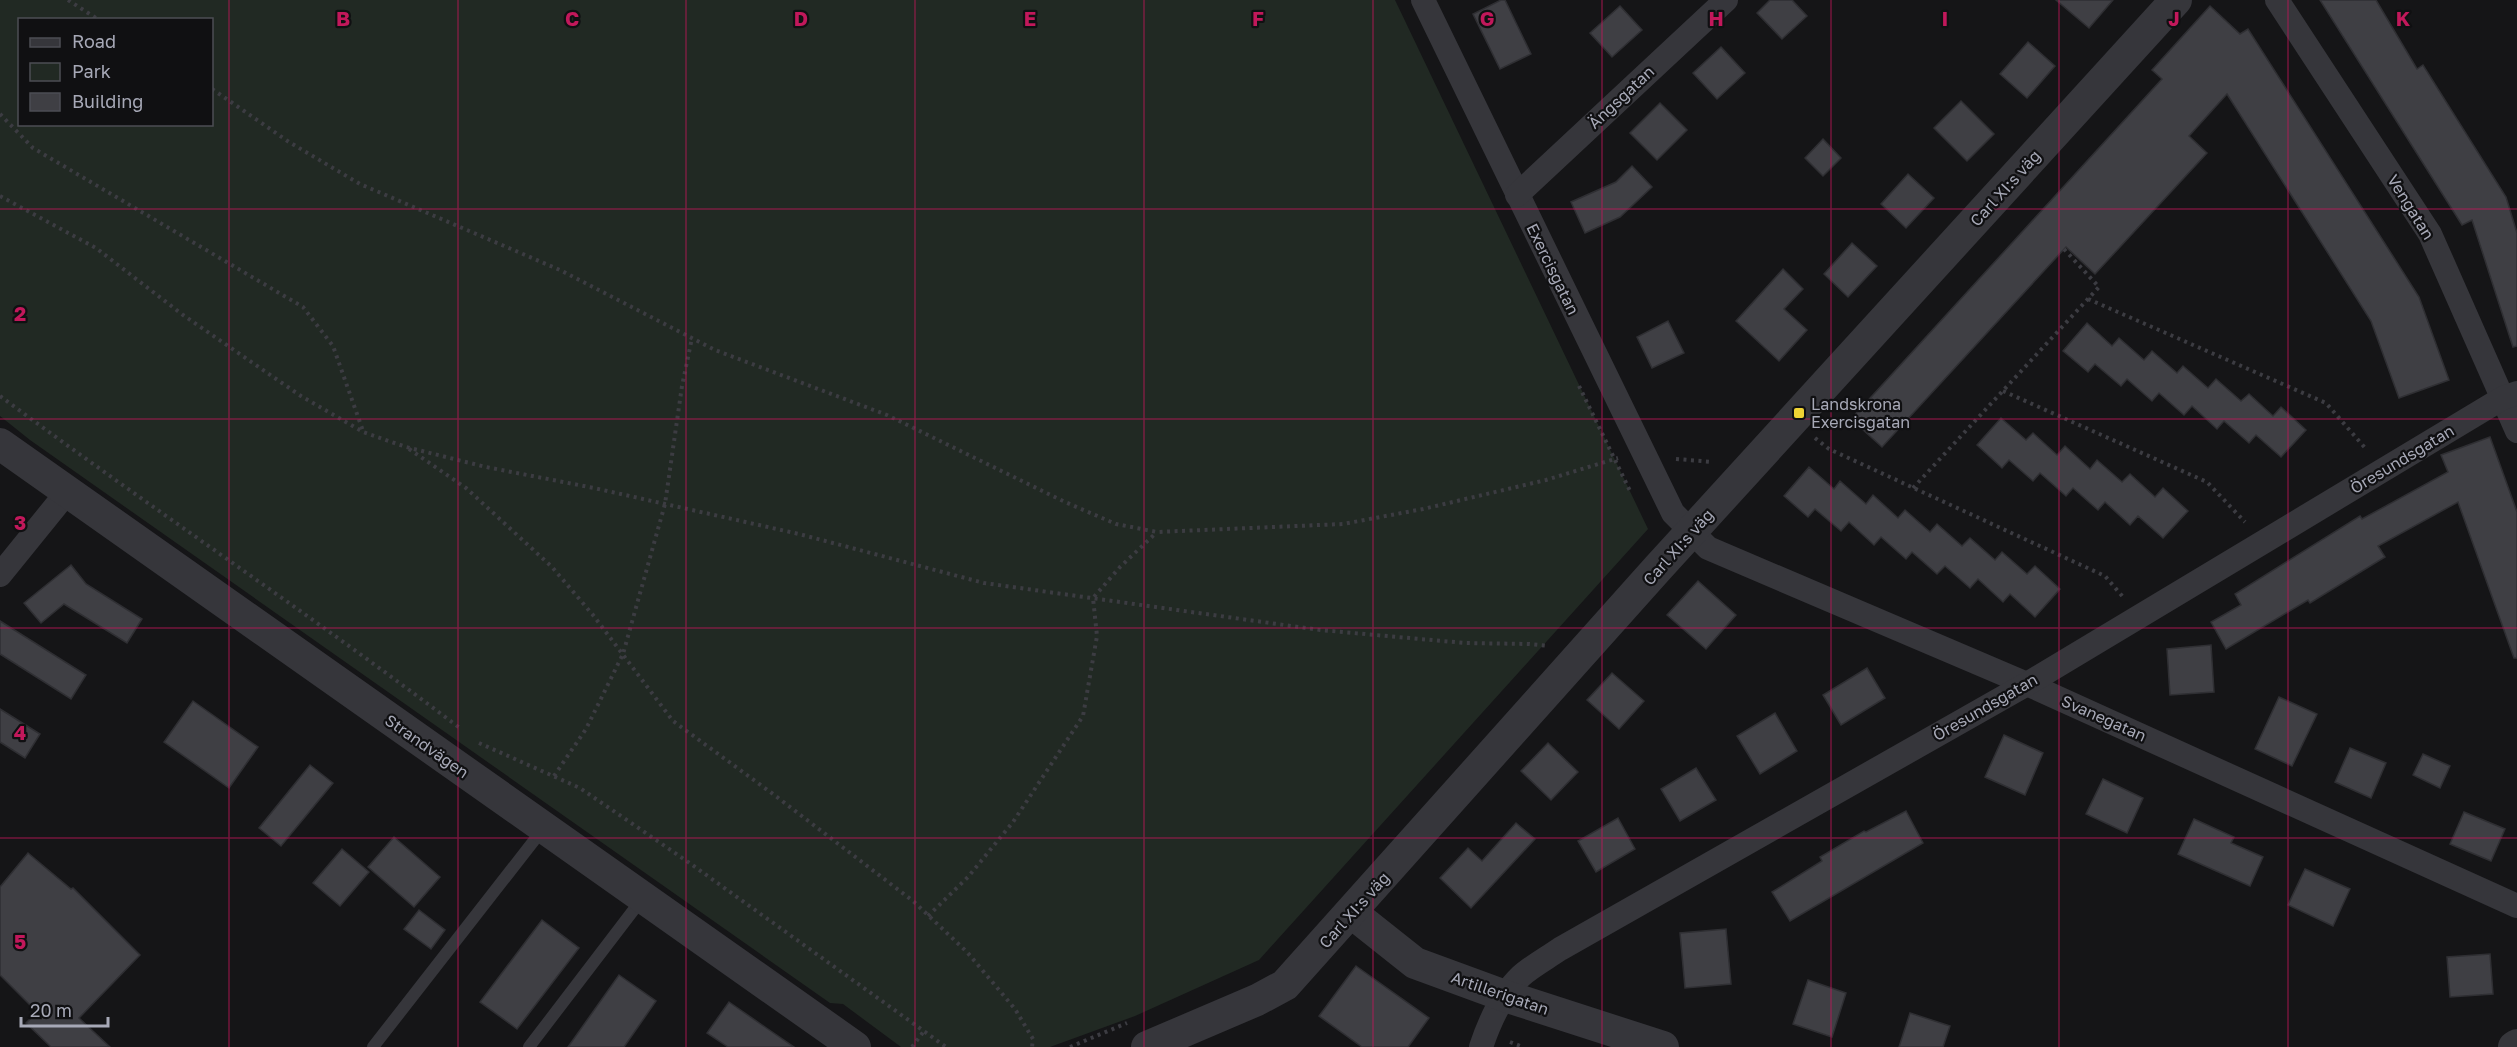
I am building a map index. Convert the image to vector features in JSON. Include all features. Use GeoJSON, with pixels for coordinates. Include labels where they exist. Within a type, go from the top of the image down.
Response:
{"type":"FeatureCollection","features":[{"type":"Feature","properties":{"kind":"street","name":"Exercisgatan"},"geometry":{"type":"LineString","coordinates":[[1423,0],[1673,513],[1692,532]]}},
{"type":"Feature","properties":{"kind":"street","name":"Ängsgatan"},"geometry":{"type":"LineString","coordinates":[[1517,195],[1726,0]]}},
{"type":"Feature","properties":{"kind":"street","name":"Carl XI:s väg"},"geometry":{"type":"LineString","coordinates":[[1147,1047],[1257,1000],[1285,985],[1692,532],[2176,0]]}},
{"type":"Feature","properties":{"kind":"street","name":"Vengatan"},"geometry":{"type":"LineString","coordinates":[[2277,0],[2430,234],[2510,396],[2517,431]]}},
{"type":"Feature","properties":{"kind":"street","name":"Öresundsgatan"},"geometry":{"type":"LineString","coordinates":[[1481,1047],[1506,996],[1521,976],[1560,949],[2027,684],[2510,396]]}},
{"type":"Feature","properties":{"kind":"street","name":"Strandvägen"},"geometry":{"type":"LineString","coordinates":[[0,444],[855,1047]]}},
{"type":"Feature","properties":{"kind":"street"},"geometry":{"type":"LineString","coordinates":[[0,575],[68,491]]}},
{"type":"Feature","properties":{"kind":"street","name":"Svanegatan"},"geometry":{"type":"LineString","coordinates":[[1692,532],[1716,552],[2027,684],[2517,906]]}},
{"type":"Feature","properties":{"kind":"street","name":"Artillerigatan"},"geometry":{"type":"LineString","coordinates":[[1352,913],[1415,963],[1506,996],[1663,1047]]}},
{"type":"Feature","properties":{"kind":"lane"},"geometry":{"type":"LineString","coordinates":[[373,1047],[544,828]]}},
{"type":"Feature","properties":{"kind":"lane"},"geometry":{"type":"LineString","coordinates":[[529,1047],[643,898]]}},
{"type":"Feature","properties":{"kind":"path"},"geometry":{"type":"LineString","coordinates":[[68,0],[96,18]]}},
{"type":"Feature","properties":{"kind":"path"},"geometry":{"type":"LineString","coordinates":[[213,90],[289,142],[360,184],[560,270],[715,350],[887,415],[1106,520],[1157,532],[1343,524],[1423,509],[1546,480],[1642,451]]}},
{"type":"Feature","properties":{"kind":"path"},"geometry":{"type":"LineString","coordinates":[[0,114],[33,148],[303,307],[333,346],[363,432]]}},
{"type":"Feature","properties":{"kind":"path"},"geometry":{"type":"LineString","coordinates":[[0,196],[96,248],[222,342],[301,396],[363,432],[406,447],[486,467],[799,534],[984,583],[1320,630],[1465,643],[1529,644],[1553,647]]}},
{"type":"Feature","properties":{"kind":"path"},"geometry":{"type":"LineString","coordinates":[[1913,488],[2099,287],[2063,248]]}},
{"type":"Feature","properties":{"kind":"path"},"geometry":{"type":"LineString","coordinates":[[2088,299],[2326,403],[2385,469]]}},
{"type":"Feature","properties":{"kind":"path"},"geometry":{"type":"LineString","coordinates":[[554,776],[586,729],[623,654],[665,504],[682,386],[692,338]]}},
{"type":"Feature","properties":{"kind":"path"},"geometry":{"type":"LineString","coordinates":[[2003,391],[2207,482],[2264,542]]}},
{"type":"Feature","properties":{"kind":"path"},"geometry":{"type":"LineString","coordinates":[[0,396],[179,528],[385,671],[462,730]]}},
{"type":"Feature","properties":{"kind":"path"},"geometry":{"type":"LineString","coordinates":[[1812,436],[1829,449],[2105,576],[2139,616]]}},
{"type":"Feature","properties":{"kind":"path"},"geometry":{"type":"LineString","coordinates":[[406,447],[466,488],[552,567],[623,654],[672,721],[773,794],[913,902],[967,952],[1015,1009],[1033,1039],[1032,1047]]}},
{"type":"Feature","properties":{"kind":"path"},"geometry":{"type":"LineString","coordinates":[[928,916],[968,877],[1013,822],[1083,716],[1097,636],[1093,598],[1120,567],[1157,532]]}},
{"type":"Feature","properties":{"kind":"path"},"geometry":{"type":"LineString","coordinates":[[471,736],[479,743],[580,788],[691,864],[946,1047]]}},
{"type":"Feature","properties":{"kind":"path"},"geometry":{"type":"LineString","coordinates":[[912,1047],[924,1031]]}},
{"type":"Feature","properties":{"kind":"green space"},"geometry":{"type":"Polygon","coordinates":[[[0,0],[1395,0],[1648,529],[1259,960],[1135,1016],[1050,1047],[901,1047],[843,1004],[830,1003],[30,440],[0,416],[0,0]]]}},
{"type":"Feature","properties":{"kind":"building"},"geometry":{"type":"Polygon","coordinates":[[[1505,0],[1531,54],[1500,69],[1473,14],[1505,0]]]}},
{"type":"Feature","properties":{"kind":"building"},"geometry":{"type":"Polygon","coordinates":[[[1770,0],[1792,0],[1807,16],[1782,39],[1757,13],[1770,0]]]}},
{"type":"Feature","properties":{"kind":"building"},"geometry":{"type":"Polygon","coordinates":[[[2056,0],[2113,0],[2089,28],[2056,0]]]}},
{"type":"Feature","properties":{"kind":"building"},"geometry":{"type":"Polygon","coordinates":[[[2320,0],[2376,0],[2417,69],[2423,65],[2506,197],[2517,233],[2517,346],[2513,347],[2472,220],[2462,225],[2320,0]]]}},
{"type":"Feature","properties":{"kind":"building"},"geometry":{"type":"Polygon","coordinates":[[[1620,6],[1642,30],[1612,57],[1590,33],[1620,6]]]}},
{"type":"Feature","properties":{"kind":"building"},"geometry":{"type":"Polygon","coordinates":[[[2210,6],[2240,34],[2248,29],[2419,297],[2449,380],[2399,398],[2371,321],[2227,94],[2189,136],[2207,153],[2095,274],[2066,247],[1882,447],[1851,419],[2162,79],[2152,70],[2210,6]]]}},
{"type":"Feature","properties":{"kind":"building"},"geometry":{"type":"Polygon","coordinates":[[[2028,42],[2055,66],[2027,98],[2000,74],[2028,42]]]}},
{"type":"Feature","properties":{"kind":"building"},"geometry":{"type":"Polygon","coordinates":[[[1721,47],[1745,73],[1717,99],[1693,73],[1721,47]]]}},
{"type":"Feature","properties":{"kind":"building"},"geometry":{"type":"Polygon","coordinates":[[[1961,101],[1994,134],[1967,161],[1934,128],[1961,101]]]}},
{"type":"Feature","properties":{"kind":"building"},"geometry":{"type":"Polygon","coordinates":[[[1660,103],[1687,130],[1657,160],[1630,133],[1660,103]]]}},
{"type":"Feature","properties":{"kind":"building"},"geometry":{"type":"Polygon","coordinates":[[[1823,139],[1841,158],[1823,176],[1805,158],[1823,139]]]}},
{"type":"Feature","properties":{"kind":"building"},"geometry":{"type":"Polygon","coordinates":[[[1632,166],[1652,187],[1620,217],[1585,233],[1571,202],[1616,182],[1632,166]]]}},
{"type":"Feature","properties":{"kind":"building"},"geometry":{"type":"Polygon","coordinates":[[[1908,174],[1934,198],[1906,228],[1881,204],[1908,174]]]}},
{"type":"Feature","properties":{"kind":"building"},"geometry":{"type":"Polygon","coordinates":[[[1852,243],[1877,266],[1848,297],[1824,274],[1852,243]]]}},
{"type":"Feature","properties":{"kind":"building"},"geometry":{"type":"Polygon","coordinates":[[[1783,269],[1803,289],[1784,309],[1807,330],[1779,361],[1736,321],[1783,269]]]}},
{"type":"Feature","properties":{"kind":"building"},"geometry":{"type":"Polygon","coordinates":[[[1668,321],[1684,353],[1652,368],[1637,337],[1668,321]]]}},
{"type":"Feature","properties":{"kind":"building"},"geometry":{"type":"Polygon","coordinates":[[[2087,323],[2112,346],[2119,338],[2144,360],[2152,351],[2177,373],[2183,366],[2208,388],[2216,379],[2241,401],[2249,394],[2273,416],[2281,407],[2306,430],[2281,457],[2256,435],[2249,443],[2224,421],[2217,429],[2192,406],[2184,415],[2159,393],[2152,401],[2127,379],[2121,386],[2095,364],[2088,372],[2063,351],[2087,323]]]}},
{"type":"Feature","properties":{"kind":"building"},"geometry":{"type":"Polygon","coordinates":[[[2001,418],[2026,440],[2033,433],[2057,455],[2065,446],[2090,469],[2097,460],[2122,482],[2130,474],[2155,497],[2163,488],[2188,511],[2163,538],[2138,516],[2130,525],[2105,502],[2098,510],[2073,488],[2066,496],[2040,473],[2033,481],[2009,460],[2002,468],[1977,445],[2001,418]]]}},
{"type":"Feature","properties":{"kind":"building"},"geometry":{"type":"Polygon","coordinates":[[[2490,437],[2517,512],[2517,658],[2514,658],[2458,502],[2378,546],[2385,557],[2310,603],[2308,600],[2226,649],[2211,622],[2241,605],[2235,594],[2360,516],[2362,519],[2448,472],[2441,455],[2490,437]]]}},
{"type":"Feature","properties":{"kind":"building"},"geometry":{"type":"Polygon","coordinates":[[[1809,467],[1834,489],[1840,481],[1866,504],[1873,495],[1898,518],[1905,510],[1930,532],[1937,524],[1962,546],[1970,538],[1995,560],[2002,552],[2027,574],[2035,566],[2060,589],[2035,617],[2010,594],[2003,602],[1978,579],[1970,588],[1945,566],[1937,574],[1912,552],[1906,559],[1881,537],[1874,545],[1849,522],[1841,531],[1815,509],[1808,517],[1784,496],[1809,467]]]}},
{"type":"Feature","properties":{"kind":"building"},"geometry":{"type":"Polygon","coordinates":[[[71,565],[86,584],[142,619],[127,643],[64,604],[41,623],[24,603],[71,565]]]}},
{"type":"Feature","properties":{"kind":"building"},"geometry":{"type":"Polygon","coordinates":[[[1698,581],[1736,615],[1706,649],[1667,615],[1698,581]]]}},
{"type":"Feature","properties":{"kind":"building"},"geometry":{"type":"Polygon","coordinates":[[[0,621],[86,675],[71,699],[0,654],[0,621]]]}},
{"type":"Feature","properties":{"kind":"building"},"geometry":{"type":"Polygon","coordinates":[[[2211,645],[2214,692],[2170,695],[2167,649],[2211,645]]]}},
{"type":"Feature","properties":{"kind":"building"},"geometry":{"type":"Polygon","coordinates":[[[1867,668],[1885,698],[1841,725],[1823,695],[1867,668]]]}},
{"type":"Feature","properties":{"kind":"building"},"geometry":{"type":"Polygon","coordinates":[[[1612,673],[1644,701],[1619,729],[1587,700],[1612,673]]]}},
{"type":"Feature","properties":{"kind":"building"},"geometry":{"type":"Polygon","coordinates":[[[2279,697],[2317,714],[2292,766],[2255,749],[2279,697]]]}},
{"type":"Feature","properties":{"kind":"building"},"geometry":{"type":"Polygon","coordinates":[[[193,701],[258,747],[229,788],[164,742],[193,701]]]}},
{"type":"Feature","properties":{"kind":"building"},"geometry":{"type":"Polygon","coordinates":[[[0,709],[40,734],[25,758],[0,742],[0,709]]]}},
{"type":"Feature","properties":{"kind":"building"},"geometry":{"type":"Polygon","coordinates":[[[1775,713],[1797,751],[1760,774],[1737,736],[1775,713]]]}},
{"type":"Feature","properties":{"kind":"building"},"geometry":{"type":"Polygon","coordinates":[[[2004,735],[2043,753],[2025,795],[1985,777],[2004,735]]]}},
{"type":"Feature","properties":{"kind":"building"},"geometry":{"type":"Polygon","coordinates":[[[1548,743],[1578,772],[1551,800],[1521,771],[1548,743]]]}},
{"type":"Feature","properties":{"kind":"building"},"geometry":{"type":"Polygon","coordinates":[[[2350,748],[2386,763],[2371,798],[2335,782],[2350,748]]]}},
{"type":"Feature","properties":{"kind":"building"},"geometry":{"type":"Polygon","coordinates":[[[2423,754],[2450,766],[2440,788],[2413,775],[2423,754]]]}},
{"type":"Feature","properties":{"kind":"building"},"geometry":{"type":"Polygon","coordinates":[[[310,765],[333,783],[281,846],[259,828],[310,765]]]}},
{"type":"Feature","properties":{"kind":"building"},"geometry":{"type":"Polygon","coordinates":[[[1696,768],[1716,800],[1680,821],[1661,789],[1696,768]]]}},
{"type":"Feature","properties":{"kind":"building"},"geometry":{"type":"Polygon","coordinates":[[[2103,779],[2143,798],[2127,833],[2086,814],[2103,779]]]}},
{"type":"Feature","properties":{"kind":"building"},"geometry":{"type":"Polygon","coordinates":[[[1906,811],[1923,843],[1790,921],[1772,892],[1822,861],[1820,857],[1864,831],[1906,811]]]}},
{"type":"Feature","properties":{"kind":"building"},"geometry":{"type":"Polygon","coordinates":[[[2464,812],[2505,829],[2491,861],[2450,844],[2464,812]]]}},
{"type":"Feature","properties":{"kind":"building"},"geometry":{"type":"Polygon","coordinates":[[[1618,818],[1635,849],[1596,872],[1578,841],[1618,818]]]}},
{"type":"Feature","properties":{"kind":"building"},"geometry":{"type":"Polygon","coordinates":[[[2194,819],[2234,837],[2231,843],[2263,857],[2250,886],[2178,854],[2194,819]]]}},
{"type":"Feature","properties":{"kind":"building"},"geometry":{"type":"Polygon","coordinates":[[[1516,823],[1535,839],[1471,908],[1440,878],[1468,848],[1482,861],[1516,823]]]}},
{"type":"Feature","properties":{"kind":"building"},"geometry":{"type":"Polygon","coordinates":[[[394,837],[440,877],[414,907],[368,867],[394,837]]]}},
{"type":"Feature","properties":{"kind":"building"},"geometry":{"type":"Polygon","coordinates":[[[342,849],[369,872],[340,906],[313,883],[342,849]]]}},
{"type":"Feature","properties":{"kind":"building"},"geometry":{"type":"Polygon","coordinates":[[[28,853],[71,889],[73,888],[140,955],[79,1018],[110,1047],[51,1047],[26,1023],[37,1012],[0,975],[0,887],[28,853]]]}},
{"type":"Feature","properties":{"kind":"building"},"geometry":{"type":"Polygon","coordinates":[[[2305,869],[2350,889],[2333,926],[2288,905],[2305,869]]]}},
{"type":"Feature","properties":{"kind":"building"},"geometry":{"type":"Polygon","coordinates":[[[419,910],[445,930],[431,949],[404,929],[419,910]]]}},
{"type":"Feature","properties":{"kind":"building"},"geometry":{"type":"Polygon","coordinates":[[[542,920],[579,948],[517,1029],[480,1002],[542,920]]]}},
{"type":"Feature","properties":{"kind":"building"},"geometry":{"type":"Polygon","coordinates":[[[1726,929],[1731,984],[1685,988],[1680,933],[1726,929]]]}},
{"type":"Feature","properties":{"kind":"building"},"geometry":{"type":"Polygon","coordinates":[[[2490,954],[2493,994],[2450,997],[2447,957],[2490,954]]]}},
{"type":"Feature","properties":{"kind":"building"},"geometry":{"type":"Polygon","coordinates":[[[1356,966],[1429,1018],[1408,1047],[1362,1047],[1319,1016],[1356,966]]]}},
{"type":"Feature","properties":{"kind":"building"},"geometry":{"type":"Polygon","coordinates":[[[619,975],[656,1001],[624,1047],[568,1047],[619,975]]]}},
{"type":"Feature","properties":{"kind":"building"},"geometry":{"type":"Polygon","coordinates":[[[1808,980],[1846,993],[1832,1037],[1793,1024],[1808,980]]]}},
{"type":"Feature","properties":{"kind":"building"},"geometry":{"type":"Polygon","coordinates":[[[729,1002],[794,1047],[728,1047],[707,1033],[729,1002]]]}},
{"type":"Feature","properties":{"kind":"building"},"geometry":{"type":"Polygon","coordinates":[[[1910,1013],[1950,1026],[1943,1047],[1899,1047],[1910,1013]]]}},
{"type":"Feature","properties":{"kind":"place","name":"Landskrona Exercisgatan"},"geometry":{"type":"Point","coordinates":[1799,413]}}]}
